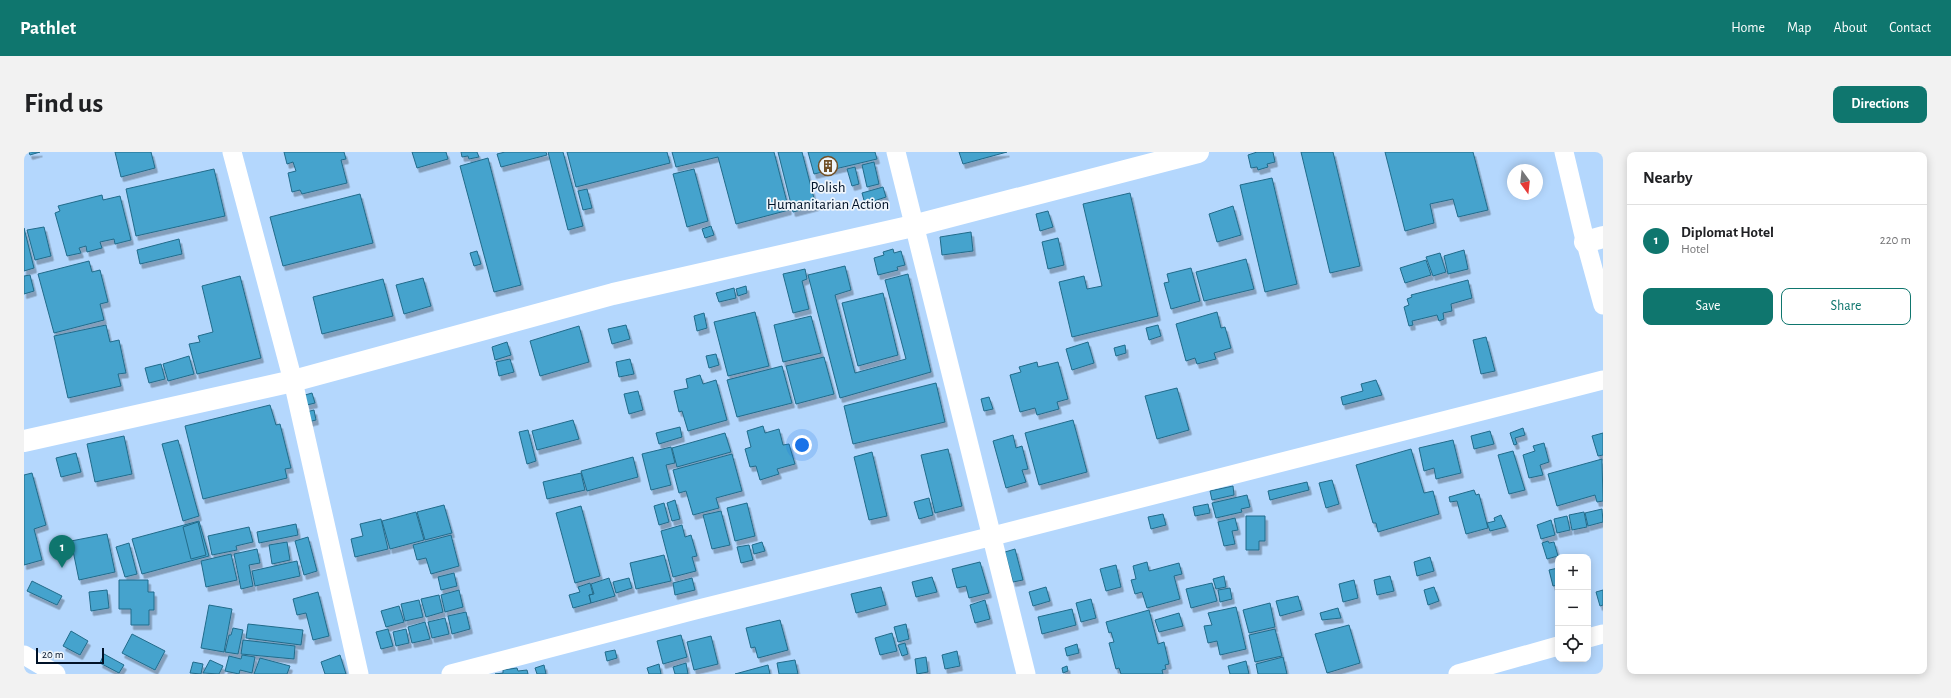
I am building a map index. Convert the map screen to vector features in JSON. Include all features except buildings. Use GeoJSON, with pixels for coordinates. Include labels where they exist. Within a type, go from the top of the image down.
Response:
{"type":"FeatureCollection","features":[{"type":"Feature","properties":{"kind":"street"},"geometry":{"type":"LineString","coordinates":[[232,152],[293,381],[359,674]]}},
{"type":"Feature","properties":{"kind":"street"},"geometry":{"type":"LineString","coordinates":[[896,152],[913,226],[993,536],[1026,674]]}},
{"type":"Feature","properties":{"kind":"street"},"geometry":{"type":"LineString","coordinates":[[24,441],[293,381],[613,294],[913,226],[1198,152]]}},
{"type":"Feature","properties":{"kind":"street"},"geometry":{"type":"LineString","coordinates":[[1564,152],[1594,240],[1603,305]]}},
{"type":"Feature","properties":{"kind":"street"},"geometry":{"type":"LineString","coordinates":[[451,674],[695,610],[993,536],[1603,380]]}},
{"type":"Feature","properties":{"kind":"street"},"geometry":{"type":"LineString","coordinates":[[1591,637],[1603,634]]}},
{"type":"Feature","properties":{"kind":"street"},"geometry":{"type":"LineString","coordinates":[[1458,674],[1555,647]]}},
{"type":"Feature","properties":{"kind":"street"},"geometry":{"type":"LineString","coordinates":[[24,654],[56,674]]}},
{"type":"Feature","properties":{"kind":"place","name":"Polish Humanitarian Action"},"geometry":{"type":"Point","coordinates":[828,166]}},
{"type":"Feature","properties":{"kind":"place","name":"Diplomat Hotel"},"geometry":{"type":"Point","coordinates":[62,568]}}]}
